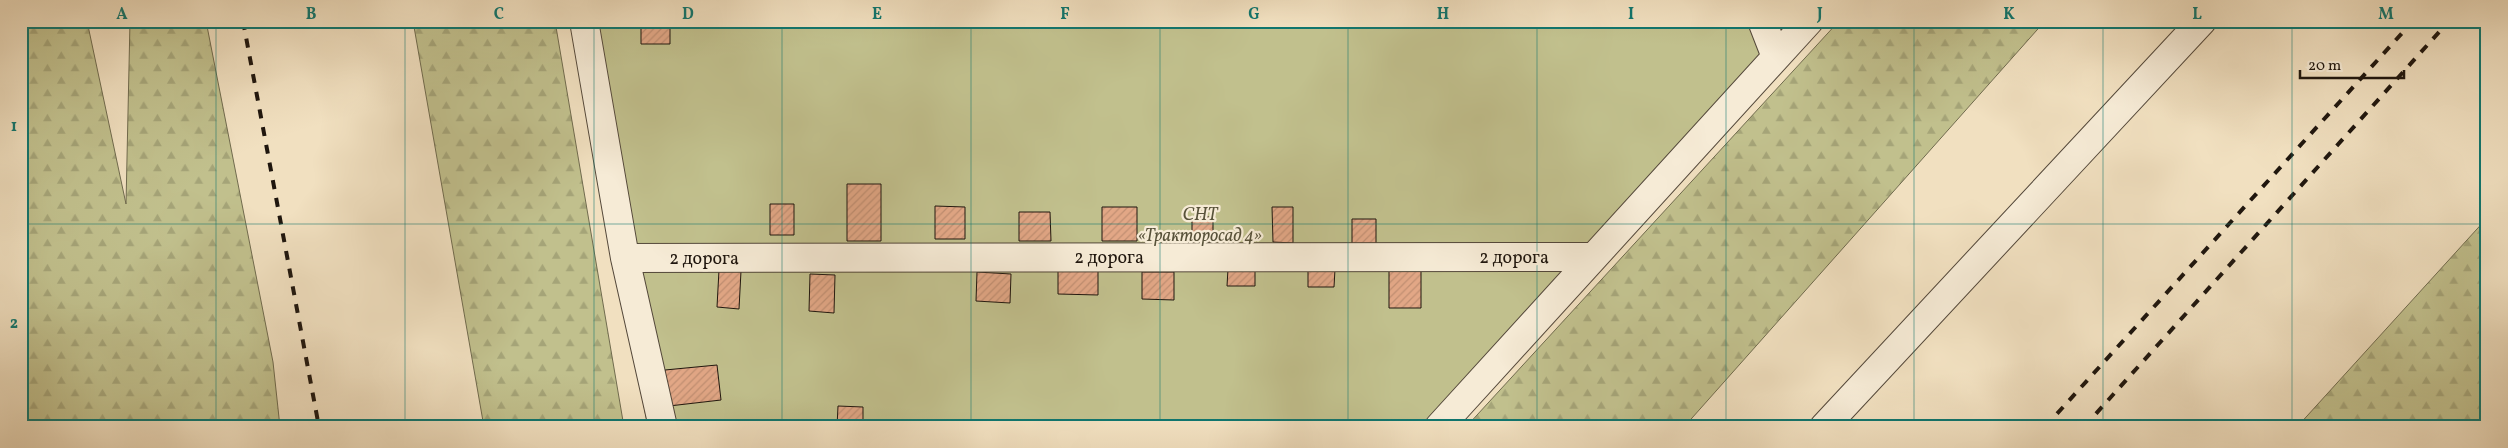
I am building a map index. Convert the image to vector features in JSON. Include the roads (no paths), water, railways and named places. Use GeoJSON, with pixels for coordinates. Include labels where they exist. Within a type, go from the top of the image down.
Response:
{"type":"FeatureCollection","features":[{"type":"Feature","properties":{"kind":"street"},"geometry":{"type":"LineString","coordinates":[[584,21],[625,258],[664,427]]}},
{"type":"Feature","properties":{"kind":"street"},"geometry":{"type":"LineString","coordinates":[[1762,21],[1776,57]]}},
{"type":"Feature","properties":{"kind":"street"},"geometry":{"type":"LineString","coordinates":[[1438,427],[1809,21]]}},
{"type":"Feature","properties":{"kind":"street"},"geometry":{"type":"LineString","coordinates":[[1824,427],[2202,21]]}},
{"type":"Feature","properties":{"kind":"street","name":"2 дорога"},"geometry":{"type":"LineString","coordinates":[[625,258],[1593,257]]}},
{"type":"Feature","properties":{"kind":"railway"},"geometry":{"type":"LineString","coordinates":[[243,21],[319,427]]}},
{"type":"Feature","properties":{"kind":"railway"},"geometry":{"type":"LineString","coordinates":[[2045,427],[2413,21]]}},
{"type":"Feature","properties":{"kind":"railway"},"geometry":{"type":"LineString","coordinates":[[2084,427],[2449,21]]}},
{"type":"Feature","properties":{"kind":"park label","name":"СНТ «Тракторосад 4»"},"geometry":{"type":"Point","coordinates":[1200,224]}}]}
